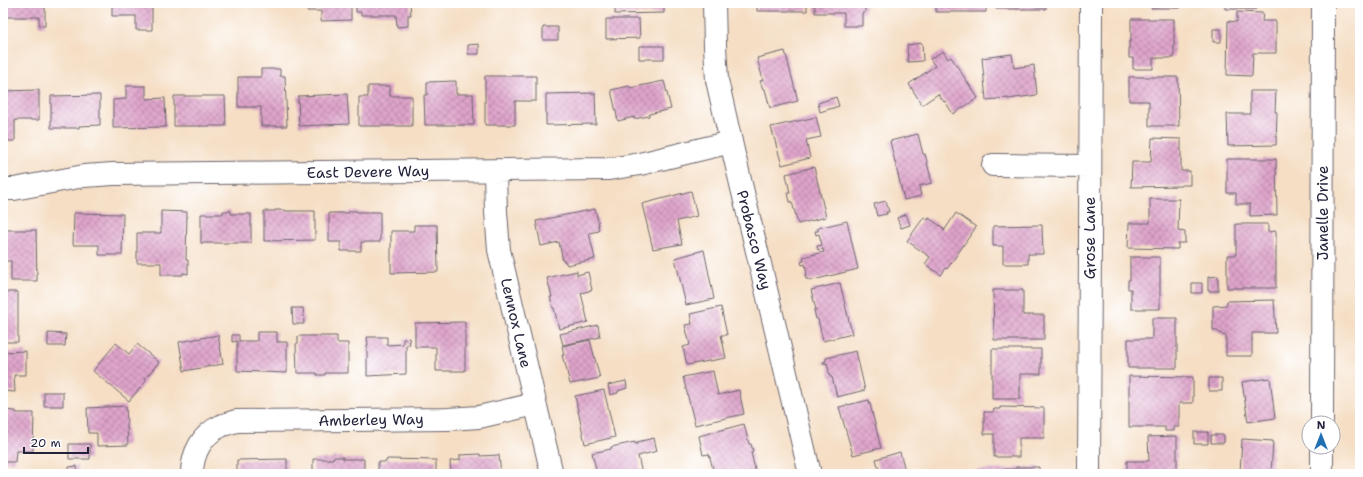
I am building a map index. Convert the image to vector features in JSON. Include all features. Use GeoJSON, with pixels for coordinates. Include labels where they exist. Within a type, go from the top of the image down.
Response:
{"type":"FeatureCollection","features":[{"type":"Feature","properties":{"kind":"street","name":"Probasco Way"},"geometry":{"type":"LineString","coordinates":[[714,3],[714,46],[717,80],[810,474]]}},
{"type":"Feature","properties":{"kind":"street","name":"Grose Lane"},"geometry":{"type":"LineString","coordinates":[[1089,474],[1091,3]]}},
{"type":"Feature","properties":{"kind":"street","name":"Janelle Drive"},"geometry":{"type":"LineString","coordinates":[[1322,415],[1323,3]]}},
{"type":"Feature","properties":{"kind":"street","name":"East Devere Way"},"geometry":{"type":"LineString","coordinates":[[3,189],[14,189],[84,176],[113,174],[609,169],[640,164],[731,142]]}},
{"type":"Feature","properties":{"kind":"street"},"geometry":{"type":"LineString","coordinates":[[993,165],[1090,166]]}},
{"type":"Feature","properties":{"kind":"street","name":"Lennox Lane"},"geometry":{"type":"LineString","coordinates":[[495,170],[499,250],[552,474]]}},
{"type":"Feature","properties":{"kind":"street","name":"Amberley Way"},"geometry":{"type":"LineString","coordinates":[[192,474],[197,448],[208,434],[221,426],[236,421],[448,419],[479,417],[535,404]]}},
{"type":"Feature","properties":{"kind":"street"},"geometry":{"type":"LineString","coordinates":[[1322,455],[1322,474]]}},
{"type":"Feature","properties":{"kind":"building"},"geometry":{"type":"Polygon","coordinates":[[[3,3],[45,3],[45,26],[39,26],[39,17],[3,17],[3,3]]]}},
{"type":"Feature","properties":{"kind":"building"},"geometry":{"type":"Polygon","coordinates":[[[112,3],[152,3],[152,30],[136,30],[136,16],[112,16],[112,3]]]}},
{"type":"Feature","properties":{"kind":"building"},"geometry":{"type":"Polygon","coordinates":[[[307,3],[351,3],[351,20],[321,21],[321,11],[307,11],[307,3]]]}},
{"type":"Feature","properties":{"kind":"building"},"geometry":{"type":"Polygon","coordinates":[[[361,3],[410,3],[411,15],[408,15],[408,26],[397,27],[396,15],[361,15],[361,12],[356,12],[356,5],[361,5],[361,3]]]}},
{"type":"Feature","properties":{"kind":"building"},"geometry":{"type":"Polygon","coordinates":[[[615,3],[664,3],[664,13],[615,14],[615,3]]]}},
{"type":"Feature","properties":{"kind":"building"},"geometry":{"type":"Polygon","coordinates":[[[757,3],[807,3],[807,11],[757,11],[757,3]]]}},
{"type":"Feature","properties":{"kind":"building"},"geometry":{"type":"Polygon","coordinates":[[[815,3],[865,3],[865,13],[862,13],[862,26],[844,26],[844,13],[815,13],[815,3]]]}},
{"type":"Feature","properties":{"kind":"building"},"geometry":{"type":"Polygon","coordinates":[[[936,3],[986,3],[986,12],[936,12],[936,3]]]}},
{"type":"Feature","properties":{"kind":"building"},"geometry":{"type":"Polygon","coordinates":[[[996,3],[1046,3],[1046,9],[996,9],[996,3]]]}},
{"type":"Feature","properties":{"kind":"building"},"geometry":{"type":"Polygon","coordinates":[[[1151,3],[1180,3],[1180,8],[1151,8],[1151,3]]]}},
{"type":"Feature","properties":{"kind":"building"},"geometry":{"type":"Polygon","coordinates":[[[1225,3],[1256,3],[1256,9],[1225,9],[1225,3]]]}},
{"type":"Feature","properties":{"kind":"building"},"geometry":{"type":"Polygon","coordinates":[[[1237,12],[1263,13],[1262,21],[1276,21],[1276,53],[1253,53],[1252,76],[1227,75],[1228,21],[1237,22],[1237,12]]]}},
{"type":"Feature","properties":{"kind":"building"},"geometry":{"type":"Polygon","coordinates":[[[606,19],[639,19],[640,38],[606,39],[606,19]]]}},
{"type":"Feature","properties":{"kind":"building"},"geometry":{"type":"Polygon","coordinates":[[[1131,19],[1174,19],[1174,58],[1153,58],[1153,69],[1133,69],[1133,58],[1129,58],[1131,19]]]}},
{"type":"Feature","properties":{"kind":"building"},"geometry":{"type":"Polygon","coordinates":[[[543,27],[558,27],[558,40],[543,40],[543,27]]]}},
{"type":"Feature","properties":{"kind":"building"},"geometry":{"type":"Polygon","coordinates":[[[1213,29],[1221,29],[1221,42],[1213,42],[1213,29]]]}},
{"type":"Feature","properties":{"kind":"building"},"geometry":{"type":"Polygon","coordinates":[[[922,43],[923,61],[908,62],[907,45],[922,43]]]}},
{"type":"Feature","properties":{"kind":"building"},"geometry":{"type":"Polygon","coordinates":[[[479,44],[479,54],[468,54],[468,45],[479,44]]]}},
{"type":"Feature","properties":{"kind":"building"},"geometry":{"type":"Polygon","coordinates":[[[639,46],[664,46],[664,59],[639,59],[639,46]]]}},
{"type":"Feature","properties":{"kind":"building"},"geometry":{"type":"Polygon","coordinates":[[[785,51],[798,101],[770,108],[765,89],[763,89],[760,81],[763,80],[757,58],[785,51]]]}},
{"type":"Feature","properties":{"kind":"building"},"geometry":{"type":"Polygon","coordinates":[[[943,51],[948,59],[951,57],[978,98],[953,114],[945,101],[944,102],[938,94],[922,105],[909,84],[935,66],[930,59],[943,51]]]}},
{"type":"Feature","properties":{"kind":"building"},"geometry":{"type":"Polygon","coordinates":[[[1012,54],[1014,68],[1034,65],[1037,95],[986,100],[982,58],[1012,54]]]}},
{"type":"Feature","properties":{"kind":"building"},"geometry":{"type":"Polygon","coordinates":[[[261,69],[280,69],[280,76],[285,76],[287,126],[261,126],[261,107],[238,107],[238,77],[261,77],[261,69]]]}},
{"type":"Feature","properties":{"kind":"building"},"geometry":{"type":"Polygon","coordinates":[[[485,76],[536,76],[536,101],[515,101],[515,125],[485,125],[485,76]]]}},
{"type":"Feature","properties":{"kind":"building"},"geometry":{"type":"Polygon","coordinates":[[[1129,77],[1178,77],[1179,126],[1149,126],[1149,101],[1129,101],[1129,77]]]}},
{"type":"Feature","properties":{"kind":"building"},"geometry":{"type":"Polygon","coordinates":[[[456,81],[456,94],[473,94],[474,125],[425,125],[424,95],[427,95],[427,82],[456,81]]]}},
{"type":"Feature","properties":{"kind":"building"},"geometry":{"type":"Polygon","coordinates":[[[664,81],[671,109],[649,114],[649,116],[634,119],[634,117],[618,121],[611,90],[629,86],[630,88],[664,81]]]}},
{"type":"Feature","properties":{"kind":"building"},"geometry":{"type":"Polygon","coordinates":[[[126,86],[146,86],[146,99],[165,98],[166,127],[113,128],[113,100],[126,99],[126,86]]]}},
{"type":"Feature","properties":{"kind":"building"},"geometry":{"type":"Polygon","coordinates":[[[368,86],[390,86],[390,96],[412,96],[412,126],[359,126],[359,97],[368,97],[368,86]]]}},
{"type":"Feature","properties":{"kind":"building"},"geometry":{"type":"Polygon","coordinates":[[[39,90],[39,120],[15,120],[15,141],[3,141],[3,91],[39,90]]]}},
{"type":"Feature","properties":{"kind":"building"},"geometry":{"type":"Polygon","coordinates":[[[1250,91],[1276,91],[1276,145],[1228,146],[1227,114],[1250,114],[1250,91]]]}},
{"type":"Feature","properties":{"kind":"building"},"geometry":{"type":"Polygon","coordinates":[[[595,93],[596,124],[546,125],[546,94],[595,93]]]}},
{"type":"Feature","properties":{"kind":"building"},"geometry":{"type":"Polygon","coordinates":[[[347,94],[349,124],[299,126],[298,96],[347,94]]]}},
{"type":"Feature","properties":{"kind":"building"},"geometry":{"type":"Polygon","coordinates":[[[100,95],[100,125],[79,126],[79,128],[51,128],[51,96],[100,95]]]}},
{"type":"Feature","properties":{"kind":"building"},"geometry":{"type":"Polygon","coordinates":[[[174,96],[225,96],[226,126],[174,126],[174,96]]]}},
{"type":"Feature","properties":{"kind":"building"},"geometry":{"type":"Polygon","coordinates":[[[836,97],[839,106],[820,112],[818,103],[836,97]]]}},
{"type":"Feature","properties":{"kind":"building"},"geometry":{"type":"Polygon","coordinates":[[[816,117],[821,137],[806,140],[810,158],[782,165],[771,127],[816,117]]]}},
{"type":"Feature","properties":{"kind":"building"},"geometry":{"type":"Polygon","coordinates":[[[918,134],[923,154],[925,154],[932,183],[919,186],[921,196],[904,200],[890,141],[918,134]]]}},
{"type":"Feature","properties":{"kind":"building"},"geometry":{"type":"Polygon","coordinates":[[[1152,138],[1181,139],[1181,171],[1190,171],[1190,185],[1131,187],[1132,162],[1151,162],[1152,138]]]}},
{"type":"Feature","properties":{"kind":"building"},"geometry":{"type":"Polygon","coordinates":[[[1227,159],[1276,159],[1277,215],[1250,216],[1250,204],[1236,204],[1236,193],[1227,193],[1227,159]]]}},
{"type":"Feature","properties":{"kind":"building"},"geometry":{"type":"Polygon","coordinates":[[[814,167],[826,217],[798,224],[792,202],[790,202],[788,193],[790,193],[786,174],[814,167]]]}},
{"type":"Feature","properties":{"kind":"building"},"geometry":{"type":"Polygon","coordinates":[[[691,191],[697,216],[677,221],[682,244],[653,249],[642,204],[691,191]]]}},
{"type":"Feature","properties":{"kind":"building"},"geometry":{"type":"Polygon","coordinates":[[[1150,199],[1179,199],[1178,231],[1185,232],[1185,243],[1178,243],[1178,249],[1128,248],[1129,223],[1150,223],[1150,199]]]}},
{"type":"Feature","properties":{"kind":"building"},"geometry":{"type":"Polygon","coordinates":[[[886,201],[889,212],[886,212],[887,214],[877,216],[874,204],[886,201]]]}},
{"type":"Feature","properties":{"kind":"building"},"geometry":{"type":"Polygon","coordinates":[[[595,209],[599,231],[589,233],[595,259],[567,265],[565,261],[563,261],[559,242],[541,246],[536,221],[595,209]]]}},
{"type":"Feature","properties":{"kind":"building"},"geometry":{"type":"Polygon","coordinates":[[[161,211],[187,212],[186,260],[188,260],[188,274],[161,275],[161,263],[137,263],[137,233],[161,233],[161,211]]]}},
{"type":"Feature","properties":{"kind":"building"},"geometry":{"type":"Polygon","coordinates":[[[223,211],[231,211],[231,214],[251,214],[251,243],[201,243],[201,214],[223,214],[223,211]]]}},
{"type":"Feature","properties":{"kind":"building"},"geometry":{"type":"Polygon","coordinates":[[[264,211],[315,211],[315,240],[264,241],[264,211]]]}},
{"type":"Feature","properties":{"kind":"building"},"geometry":{"type":"Polygon","coordinates":[[[349,211],[380,212],[380,242],[361,242],[361,251],[341,251],[341,242],[329,242],[329,213],[349,213],[349,211]]]}},
{"type":"Feature","properties":{"kind":"building"},"geometry":{"type":"Polygon","coordinates":[[[74,213],[123,214],[122,255],[99,255],[99,245],[73,245],[74,213]]]}},
{"type":"Feature","properties":{"kind":"building"},"geometry":{"type":"Polygon","coordinates":[[[956,213],[976,227],[947,269],[946,268],[941,275],[925,264],[930,257],[907,241],[924,217],[928,220],[929,218],[943,228],[944,231],[956,213]]]}},
{"type":"Feature","properties":{"kind":"building"},"geometry":{"type":"Polygon","coordinates":[[[906,214],[910,225],[901,228],[897,218],[906,214]]]}},
{"type":"Feature","properties":{"kind":"building"},"geometry":{"type":"Polygon","coordinates":[[[847,221],[858,269],[809,281],[806,279],[805,275],[807,275],[805,264],[802,265],[801,262],[804,261],[803,257],[824,252],[823,249],[818,250],[817,246],[822,245],[819,234],[816,235],[815,231],[818,231],[818,228],[847,221]]]}},
{"type":"Feature","properties":{"kind":"building"},"geometry":{"type":"Polygon","coordinates":[[[1236,224],[1268,224],[1268,232],[1276,231],[1276,288],[1227,288],[1227,255],[1236,255],[1236,224]]]}},
{"type":"Feature","properties":{"kind":"building"},"geometry":{"type":"Polygon","coordinates":[[[414,225],[437,225],[438,272],[391,273],[391,231],[414,231],[414,225]]]}},
{"type":"Feature","properties":{"kind":"building"},"geometry":{"type":"Polygon","coordinates":[[[1042,225],[1043,254],[1028,254],[1028,264],[1003,264],[1003,246],[993,246],[993,226],[1042,225]]]}},
{"type":"Feature","properties":{"kind":"building"},"geometry":{"type":"Polygon","coordinates":[[[3,230],[36,230],[37,281],[11,281],[11,261],[3,261],[3,230]]]}},
{"type":"Feature","properties":{"kind":"building"},"geometry":{"type":"Polygon","coordinates":[[[704,250],[714,299],[686,305],[675,258],[704,250]]]}},
{"type":"Feature","properties":{"kind":"building"},"geometry":{"type":"Polygon","coordinates":[[[1130,257],[1160,257],[1160,309],[1131,309],[1131,289],[1128,289],[1128,280],[1130,280],[1130,257]]]}},
{"type":"Feature","properties":{"kind":"building"},"geometry":{"type":"Polygon","coordinates":[[[1357,270],[1360,270],[1360,287],[1357,287],[1357,270]]]}},
{"type":"Feature","properties":{"kind":"building"},"geometry":{"type":"Polygon","coordinates":[[[577,271],[577,275],[588,272],[592,290],[581,293],[588,322],[559,329],[550,297],[552,297],[547,278],[577,271]]]}},
{"type":"Feature","properties":{"kind":"building"},"geometry":{"type":"Polygon","coordinates":[[[1218,276],[1218,291],[1208,291],[1208,277],[1218,276]]]}},
{"type":"Feature","properties":{"kind":"building"},"geometry":{"type":"Polygon","coordinates":[[[840,283],[852,334],[823,341],[818,319],[816,319],[814,310],[816,310],[811,290],[840,283]]]}},
{"type":"Feature","properties":{"kind":"building"},"geometry":{"type":"Polygon","coordinates":[[[1192,283],[1202,283],[1202,293],[1192,293],[1192,283]]]}},
{"type":"Feature","properties":{"kind":"building"},"geometry":{"type":"Polygon","coordinates":[[[993,290],[1023,290],[1023,315],[1044,315],[1044,340],[994,340],[993,290]]]}},
{"type":"Feature","properties":{"kind":"building"},"geometry":{"type":"Polygon","coordinates":[[[3,292],[18,292],[18,342],[3,342],[3,292]]]}},
{"type":"Feature","properties":{"kind":"building"},"geometry":{"type":"Polygon","coordinates":[[[1274,300],[1276,333],[1252,333],[1252,356],[1226,356],[1226,335],[1224,336],[1216,330],[1213,330],[1213,306],[1227,305],[1227,301],[1274,300]]]}},
{"type":"Feature","properties":{"kind":"building"},"geometry":{"type":"Polygon","coordinates":[[[721,307],[727,335],[721,335],[726,358],[687,365],[683,347],[690,345],[685,325],[692,324],[690,314],[721,307]]]}},
{"type":"Feature","properties":{"kind":"building"},"geometry":{"type":"Polygon","coordinates":[[[292,308],[303,308],[304,324],[293,324],[292,308]]]}},
{"type":"Feature","properties":{"kind":"building"},"geometry":{"type":"Polygon","coordinates":[[[1152,318],[1177,318],[1177,368],[1128,368],[1128,339],[1152,339],[1152,318]]]}},
{"type":"Feature","properties":{"kind":"building"},"geometry":{"type":"Polygon","coordinates":[[[465,322],[465,371],[436,371],[436,347],[415,347],[415,323],[465,322]]]}},
{"type":"Feature","properties":{"kind":"building"},"geometry":{"type":"Polygon","coordinates":[[[598,325],[600,337],[563,345],[560,334],[598,325]]]}},
{"type":"Feature","properties":{"kind":"building"},"geometry":{"type":"Polygon","coordinates":[[[257,332],[277,332],[277,342],[287,342],[287,373],[237,371],[237,341],[232,342],[232,335],[239,335],[239,341],[257,341],[257,332]]]}},
{"type":"Feature","properties":{"kind":"building"},"geometry":{"type":"Polygon","coordinates":[[[48,333],[66,334],[65,346],[48,346],[48,333]]]}},
{"type":"Feature","properties":{"kind":"building"},"geometry":{"type":"Polygon","coordinates":[[[218,335],[223,364],[184,371],[179,342],[218,335]]]}},
{"type":"Feature","properties":{"kind":"building"},"geometry":{"type":"Polygon","coordinates":[[[298,336],[337,336],[337,343],[348,343],[348,373],[325,373],[325,375],[317,375],[317,373],[297,373],[296,344],[298,343],[298,336]]]}},
{"type":"Feature","properties":{"kind":"building"},"geometry":{"type":"Polygon","coordinates":[[[367,337],[387,337],[387,345],[403,344],[403,339],[409,338],[410,345],[406,345],[406,374],[367,376],[367,337]]]}},
{"type":"Feature","properties":{"kind":"building"},"geometry":{"type":"Polygon","coordinates":[[[590,340],[600,378],[570,384],[562,355],[564,355],[562,346],[590,340]]]}},
{"type":"Feature","properties":{"kind":"building"},"geometry":{"type":"Polygon","coordinates":[[[116,343],[129,354],[137,344],[159,362],[145,379],[146,381],[129,401],[93,371],[116,343]]]}},
{"type":"Feature","properties":{"kind":"building"},"geometry":{"type":"Polygon","coordinates":[[[992,349],[1041,349],[1041,374],[1020,374],[1020,399],[992,399],[992,349]]]}},
{"type":"Feature","properties":{"kind":"building"},"geometry":{"type":"Polygon","coordinates":[[[26,351],[26,375],[14,375],[15,392],[3,391],[3,352],[26,351]]]}},
{"type":"Feature","properties":{"kind":"building"},"geometry":{"type":"Polygon","coordinates":[[[856,351],[865,390],[837,397],[827,363],[823,364],[823,362],[826,361],[826,358],[856,351]]]}},
{"type":"Feature","properties":{"kind":"building"},"geometry":{"type":"Polygon","coordinates":[[[713,371],[718,395],[739,390],[744,414],[695,425],[683,377],[713,371]]]}},
{"type":"Feature","properties":{"kind":"building"},"geometry":{"type":"Polygon","coordinates":[[[1129,376],[1193,377],[1193,403],[1179,403],[1179,427],[1174,427],[1174,431],[1165,431],[1165,427],[1129,427],[1129,376]]]}},
{"type":"Feature","properties":{"kind":"building"},"geometry":{"type":"Polygon","coordinates":[[[1209,378],[1222,378],[1222,391],[1209,391],[1209,378]]]}},
{"type":"Feature","properties":{"kind":"building"},"geometry":{"type":"Polygon","coordinates":[[[1270,378],[1275,418],[1248,422],[1242,382],[1270,378]]]}},
{"type":"Feature","properties":{"kind":"building"},"geometry":{"type":"Polygon","coordinates":[[[626,381],[627,388],[610,395],[608,385],[626,381]]]}},
{"type":"Feature","properties":{"kind":"building"},"geometry":{"type":"Polygon","coordinates":[[[604,390],[615,437],[585,444],[575,396],[604,390]]]}},
{"type":"Feature","properties":{"kind":"building"},"geometry":{"type":"Polygon","coordinates":[[[44,392],[63,392],[63,406],[44,406],[44,392]]]}},
{"type":"Feature","properties":{"kind":"building"},"geometry":{"type":"Polygon","coordinates":[[[869,400],[881,448],[853,455],[839,407],[869,400]]]}},
{"type":"Feature","properties":{"kind":"building"},"geometry":{"type":"Polygon","coordinates":[[[126,406],[128,445],[97,446],[97,433],[88,433],[87,408],[126,406]]]}},
{"type":"Feature","properties":{"kind":"building"},"geometry":{"type":"Polygon","coordinates":[[[1000,407],[1044,408],[1044,438],[1019,438],[1019,457],[994,457],[994,434],[984,434],[984,412],[993,412],[994,409],[1000,409],[1000,407]]]}},
{"type":"Feature","properties":{"kind":"building"},"geometry":{"type":"Polygon","coordinates":[[[3,410],[16,411],[16,413],[34,413],[33,451],[16,451],[15,462],[3,462],[3,410]]]}},
{"type":"Feature","properties":{"kind":"building"},"geometry":{"type":"Polygon","coordinates":[[[744,424],[749,444],[751,444],[753,451],[751,452],[756,474],[726,474],[725,471],[714,473],[709,454],[703,455],[699,436],[744,424]]]}},
{"type":"Feature","properties":{"kind":"building"},"geometry":{"type":"Polygon","coordinates":[[[1194,432],[1208,432],[1208,444],[1194,444],[1194,432]]]}},
{"type":"Feature","properties":{"kind":"building"},"geometry":{"type":"Polygon","coordinates":[[[1211,435],[1224,435],[1224,443],[1211,443],[1211,435]]]}},
{"type":"Feature","properties":{"kind":"building"},"geometry":{"type":"Polygon","coordinates":[[[1177,436],[1177,470],[1189,469],[1189,474],[1127,474],[1127,461],[1149,461],[1148,437],[1177,436]]]}},
{"type":"Feature","properties":{"kind":"building"},"geometry":{"type":"Polygon","coordinates":[[[654,438],[657,451],[638,456],[642,474],[593,474],[597,473],[592,453],[635,442],[635,444],[638,444],[637,442],[654,438]]]}},
{"type":"Feature","properties":{"kind":"building"},"geometry":{"type":"Polygon","coordinates":[[[1242,439],[1273,441],[1271,474],[1230,474],[1230,472],[1240,473],[1242,439]]]}},
{"type":"Feature","properties":{"kind":"building"},"geometry":{"type":"Polygon","coordinates":[[[69,444],[90,444],[90,459],[69,459],[69,444]]]}},
{"type":"Feature","properties":{"kind":"building"},"geometry":{"type":"Polygon","coordinates":[[[900,452],[906,474],[880,474],[876,459],[900,452]]]}},
{"type":"Feature","properties":{"kind":"building"},"geometry":{"type":"Polygon","coordinates":[[[480,454],[480,456],[499,455],[501,474],[451,474],[450,461],[460,460],[460,455],[480,454]]]}},
{"type":"Feature","properties":{"kind":"building"},"geometry":{"type":"Polygon","coordinates":[[[333,457],[343,457],[343,459],[364,459],[364,474],[313,474],[313,459],[333,459],[333,457]]]}},
{"type":"Feature","properties":{"kind":"building"},"geometry":{"type":"Polygon","coordinates":[[[287,459],[287,474],[237,474],[237,460],[287,459]]]}},
{"type":"Feature","properties":{"kind":"building"},"geometry":{"type":"Polygon","coordinates":[[[387,459],[436,460],[436,474],[378,474],[378,462],[386,462],[387,459]]]}},
{"type":"Feature","properties":{"kind":"building"},"geometry":{"type":"Polygon","coordinates":[[[77,466],[78,474],[69,474],[69,467],[77,466]]]}},
{"type":"Feature","properties":{"kind":"building"},"geometry":{"type":"Polygon","coordinates":[[[1016,467],[1039,467],[1039,474],[977,474],[977,470],[1016,469],[1016,467]]]}},
{"type":"Feature","properties":{"kind":"building"},"geometry":{"type":"Polygon","coordinates":[[[5,472],[35,473],[35,474],[5,474],[5,472]]]}}]}
